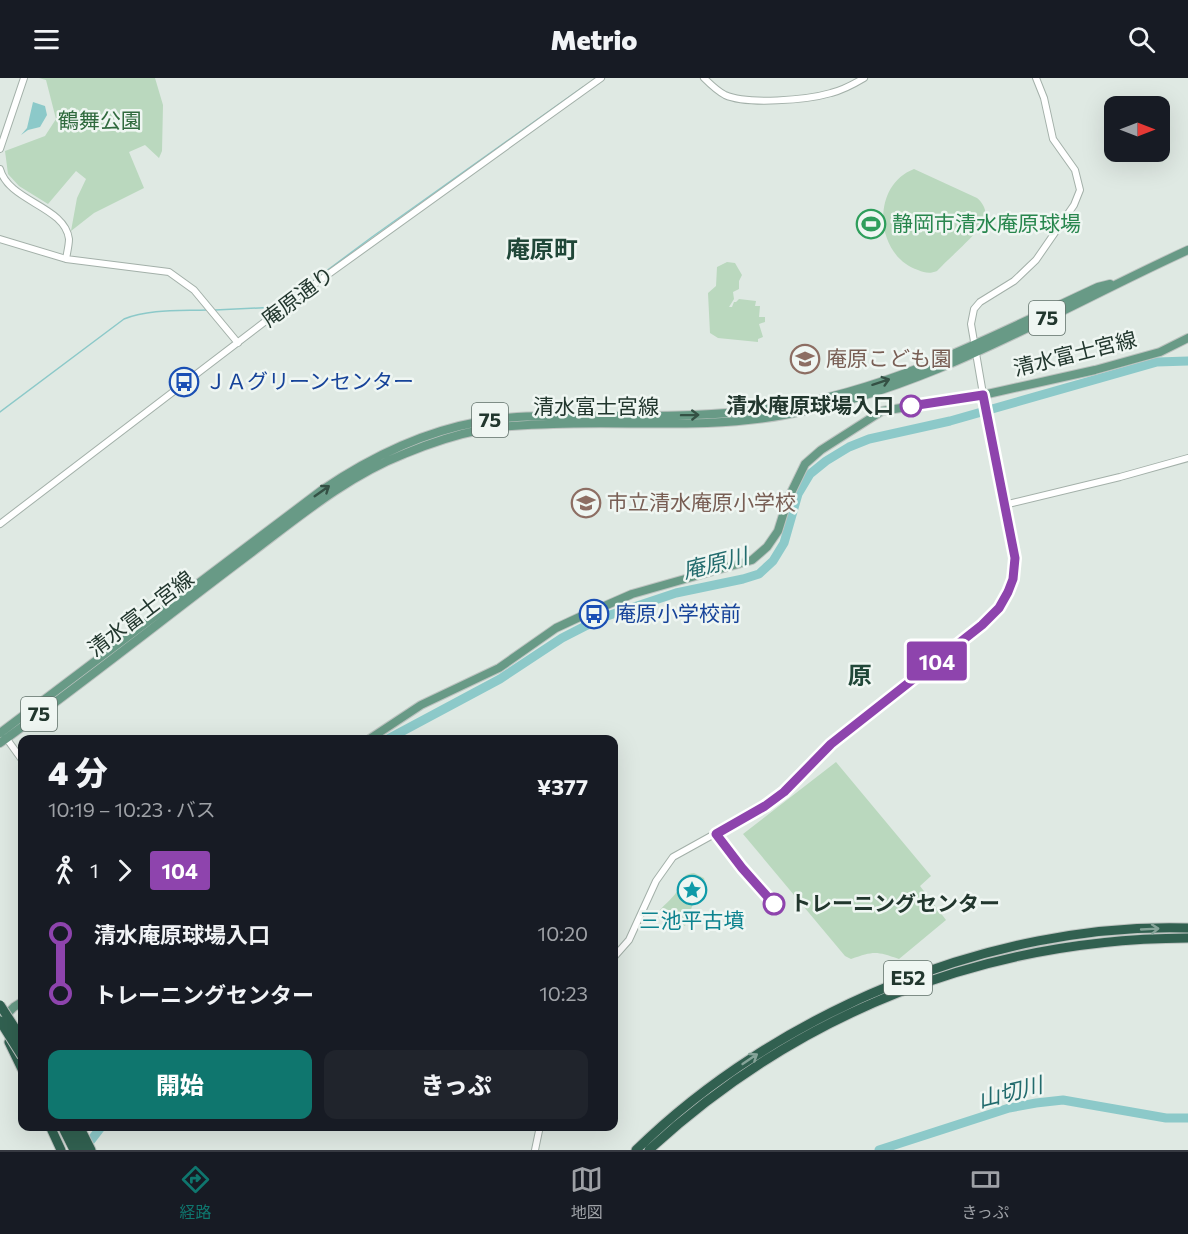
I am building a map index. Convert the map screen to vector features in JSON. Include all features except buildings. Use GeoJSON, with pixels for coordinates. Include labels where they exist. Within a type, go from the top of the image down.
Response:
{"type":"FeatureCollection","features":[{"type":"Feature","properties":{"kind":"highway","name":"E52"},"geometry":{"type":"LineString","coordinates":[[649,1150],[672,1123],[733,1070],[768,1047],[852,1002],[896,983],[974,957],[1029,944],[1107,932],[1185,928]]}},
{"type":"Feature","properties":{"kind":"highway","name":"E52"},"geometry":{"type":"LineString","coordinates":[[636,1150],[736,1079],[806,1035],[853,1011],[911,987],[976,965],[1031,952],[1097,942],[1188,938]]}},
{"type":"Feature","properties":{"kind":"highway"},"geometry":{"type":"LineString","coordinates":[[0,1005],[18,1033]]}},
{"type":"Feature","properties":{"kind":"highway"},"geometry":{"type":"LineString","coordinates":[[0,1022],[18,1050]]}},
{"type":"Feature","properties":{"kind":"highway"},"geometry":{"type":"LineString","coordinates":[[0,1022],[18,1060]]}},
{"type":"Feature","properties":{"kind":"highway"},"geometry":{"type":"LineString","coordinates":[[52,1131],[61,1150]]}},
{"type":"Feature","properties":{"kind":"highway"},"geometry":{"type":"LineString","coordinates":[[64,1131],[74,1150]]}},
{"type":"Feature","properties":{"kind":"highway"},"geometry":{"type":"LineString","coordinates":[[74,1131],[84,1150]]}},
{"type":"Feature","properties":{"kind":"highway"},"geometry":{"type":"LineString","coordinates":[[82,1131],[91,1150]]}},
{"type":"Feature","properties":{"kind":"main road","name":"清水富士宮線"},"geometry":{"type":"LineString","coordinates":[[2,735],[322,490],[367,462],[392,450],[460,426],[500,418],[711,415],[784,406],[880,382],[974,349],[1098,287],[1119,281],[1188,250]]}},
{"type":"Feature","properties":{"kind":"main road","name":"清水富士宮線"},"geometry":{"type":"LineString","coordinates":[[376,735],[421,705],[499,668],[556,628],[633,594],[752,560],[767,548],[778,531],[788,500],[805,464],[821,450],[873,416],[888,410],[983,395],[1095,370],[1160,352],[1188,338]]}},
{"type":"Feature","properties":{"kind":"main road"},"geometry":{"type":"LineString","coordinates":[[0,1022],[18,1004]]}},
{"type":"Feature","properties":{"kind":"street"},"geometry":{"type":"LineString","coordinates":[[0,149],[24,78]]}},
{"type":"Feature","properties":{"kind":"street","name":"庵原通り"},"geometry":{"type":"LineString","coordinates":[[0,524],[385,233],[601,78]]}},
{"type":"Feature","properties":{"kind":"street"},"geometry":{"type":"LineString","coordinates":[[704,78],[716,90],[727,96],[752,101],[822,95],[842,89],[864,78]]}},
{"type":"Feature","properties":{"kind":"street"},"geometry":{"type":"LineString","coordinates":[[618,952],[629,940],[656,881],[674,857],[765,806],[784,792],[831,744],[993,615],[1008,592],[1014,567],[1014,548],[987,418],[971,324],[974,309],[980,302],[1014,281],[1031,266],[1074,205],[1080,190],[1075,170],[1053,139],[1044,98],[1036,78]]}},
{"type":"Feature","properties":{"kind":"street"},"geometry":{"type":"LineString","coordinates":[[0,169],[6,182],[13,189],[60,221],[69,239],[66,259]]}},
{"type":"Feature","properties":{"kind":"street"},"geometry":{"type":"LineString","coordinates":[[0,239],[66,259],[158,269],[175,275],[194,290],[237,343]]}},
{"type":"Feature","properties":{"kind":"street"},"geometry":{"type":"LineString","coordinates":[[1004,505],[1188,458]]}},
{"type":"Feature","properties":{"kind":"street"},"geometry":{"type":"LineString","coordinates":[[2,735],[18,755]]}},
{"type":"Feature","properties":{"kind":"street"},"geometry":{"type":"LineString","coordinates":[[716,834],[774,904]]}},
{"type":"Feature","properties":{"kind":"street"},"geometry":{"type":"LineString","coordinates":[[535,1150],[539,1131]]}},
{"type":"Feature","properties":{"kind":"green space","name":"鶴舞公園"},"geometry":{"type":"Polygon","coordinates":[[[39,78],[155,78],[163,105],[162,151],[159,158],[145,145],[129,152],[144,188],[94,213],[71,231],[77,198],[86,179],[76,171],[48,204],[19,186],[8,174],[5,151],[45,136],[56,119],[46,80],[39,78]]]}},
{"type":"Feature","properties":{"kind":"green space"},"geometry":{"type":"Polygon","coordinates":[[[914,169],[977,198],[983,204],[985,213],[985,219],[977,231],[937,271],[932,273],[921,271],[904,262],[893,251],[886,236],[883,221],[890,190],[900,178],[914,169]]]}},
{"type":"Feature","properties":{"kind":"green space"},"geometry":{"type":"Polygon","coordinates":[[[727,262],[735,263],[742,275],[739,289],[733,292],[734,299],[729,307],[732,307],[739,299],[756,301],[755,306],[760,306],[759,317],[765,317],[765,322],[759,324],[763,337],[758,339],[758,342],[718,338],[710,333],[708,293],[716,286],[717,267],[727,262]]]}},
{"type":"Feature","properties":{"kind":"green space"},"geometry":{"type":"Polygon","coordinates":[[[836,762],[931,876],[920,886],[946,920],[899,959],[875,953],[851,959],[845,956],[743,834],[836,762]]]}},
{"type":"Feature","properties":{"kind":"green space"},"geometry":{"type":"Polygon","coordinates":[[[694,873],[704,878],[707,889],[702,898],[694,901],[685,926],[660,910],[676,893],[685,876],[694,873]]]}},
{"type":"Feature","properties":{"kind":"water"},"geometry":{"type":"Polygon","coordinates":[[[33,102],[45,106],[47,115],[40,127],[28,130],[21,135],[27,128],[33,102]]]}},
{"type":"Feature","properties":{"kind":"waterway"},"geometry":{"type":"LineString","coordinates":[[215,310],[278,307],[583,87]]}},
{"type":"Feature","properties":{"kind":"waterway"},"geometry":{"type":"LineString","coordinates":[[0,412],[124,319],[154,312],[207,310]]}},
{"type":"Feature","properties":{"kind":"waterway","name":"庵原川"},"geometry":{"type":"LineString","coordinates":[[395,735],[500,679],[562,638],[601,618],[676,593],[759,574],[773,561],[784,543],[798,494],[810,474],[849,447],[869,439],[950,421],[1157,362],[1188,361]]}},
{"type":"Feature","properties":{"kind":"waterway","name":"山切川"},"geometry":{"type":"LineString","coordinates":[[879,1150],[1009,1108],[1063,1100],[1166,1118],[1188,1118]]}},
{"type":"Feature","properties":{"kind":"waterway","name":"庵原川"},"geometry":{"type":"LineString","coordinates":[[85,1148],[98,1131]]}},
{"type":"Feature","properties":{"kind":"bus line","name":"104"},"geometry":{"type":"LineString","coordinates":[[774,904],[716,834],[765,806],[784,792],[831,744],[982,625],[1003,602],[1013,579],[1014,548],[983,395],[911,406]]}},
{"type":"Feature","properties":{"kind":"place","name":"静岡市清水庵原球場"},"geometry":{"type":"Point","coordinates":[871,224]}},
{"type":"Feature","properties":{"kind":"place","name":"庵原こども園"},"geometry":{"type":"Point","coordinates":[805,359]}},
{"type":"Feature","properties":{"kind":"place","name":"ＪＡグリーンセンター"},"geometry":{"type":"Point","coordinates":[184,382]}},
{"type":"Feature","properties":{"kind":"place","name":"清水庵原球場入口"},"geometry":{"type":"Point","coordinates":[911,406]}},
{"type":"Feature","properties":{"kind":"place","name":"市立清水庵原小学校"},"geometry":{"type":"Point","coordinates":[586,503]}},
{"type":"Feature","properties":{"kind":"place","name":"庵原小学校前"},"geometry":{"type":"Point","coordinates":[594,614]}},
{"type":"Feature","properties":{"kind":"place","name":"三池平古墳"},"geometry":{"type":"Point","coordinates":[692,890]}},
{"type":"Feature","properties":{"kind":"place","name":"トレーニングセンター"},"geometry":{"type":"Point","coordinates":[774,904]}},
{"type":"Feature","properties":{"kind":"district","name":"庵原町"},"geometry":{"type":"Point","coordinates":[542,250]}},
{"type":"Feature","properties":{"kind":"district","name":"原"},"geometry":{"type":"Point","coordinates":[860,676]}}]}
